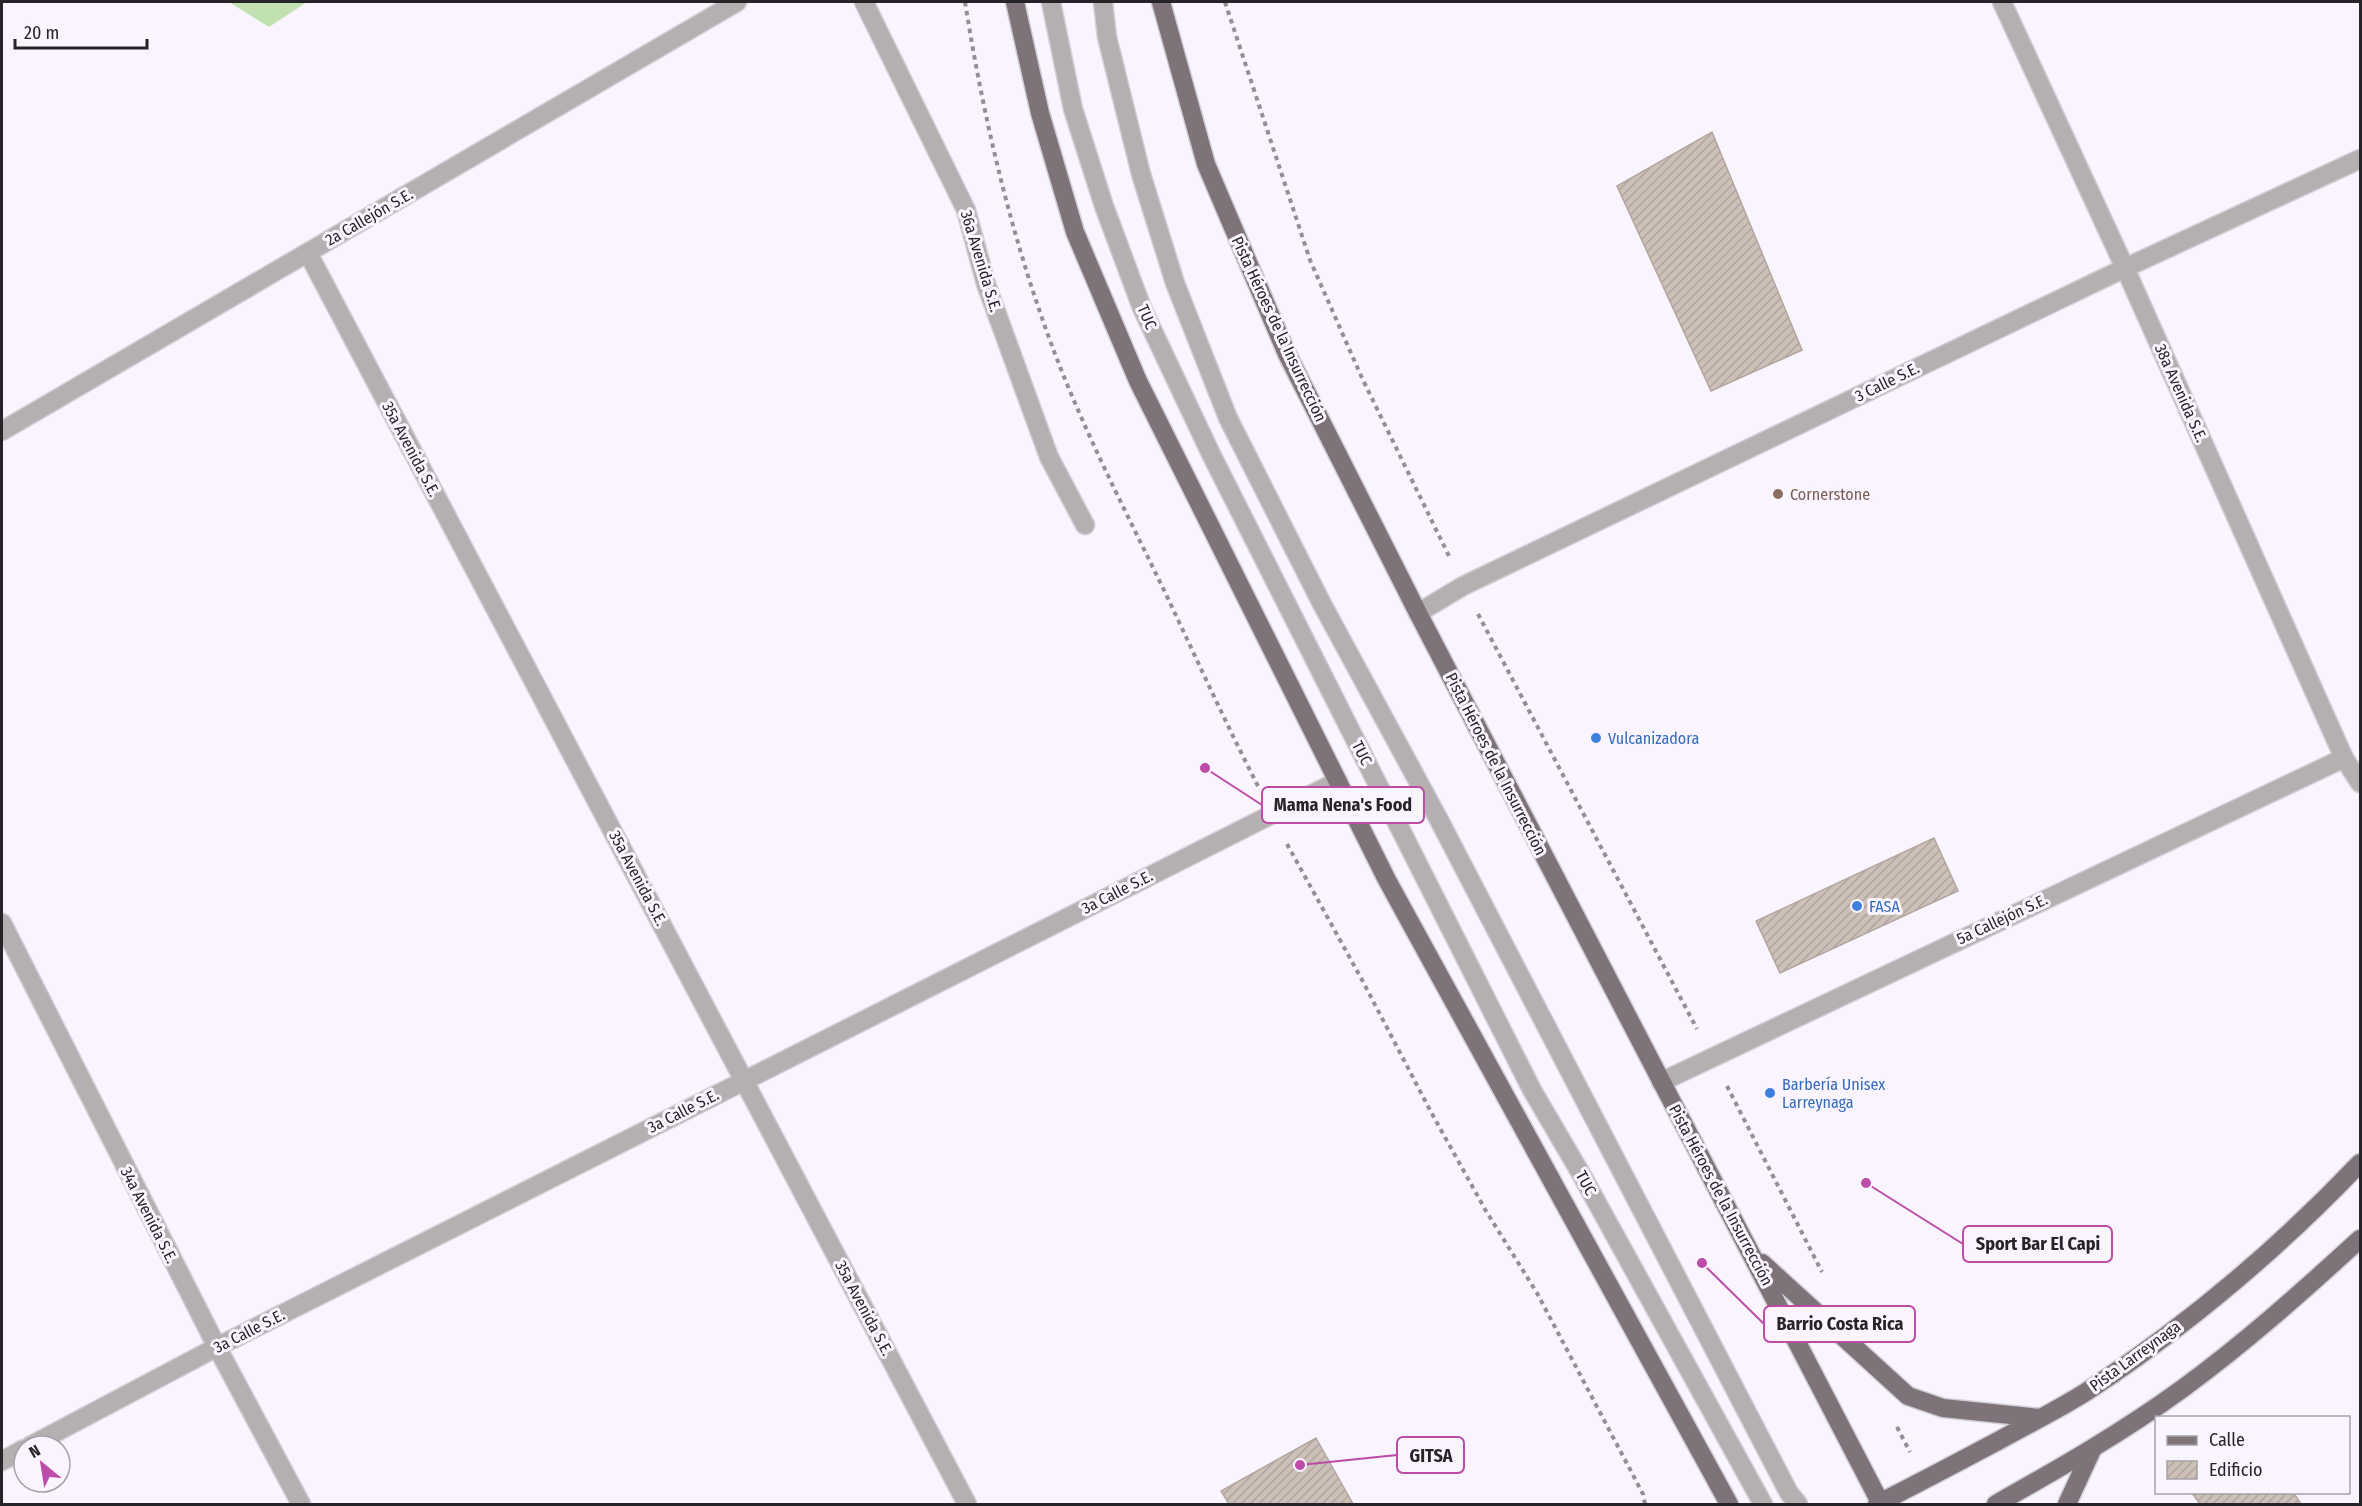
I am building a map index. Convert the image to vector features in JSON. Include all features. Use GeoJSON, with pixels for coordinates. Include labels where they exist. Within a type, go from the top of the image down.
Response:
{"type":"FeatureCollection","features":[{"type":"Feature","properties":{"kind":"main road"},"geometry":{"type":"LineString","coordinates":[[1015,2],[1040,113],[1075,232],[1138,381],[1387,880],[1729,1504]]}},
{"type":"Feature","properties":{"kind":"main road","name":"Pista Héroes de la Insurrección"},"geometry":{"type":"LineString","coordinates":[[1161,2],[1206,164],[1287,354],[1418,613],[1752,1254],[1879,1504]]}},
{"type":"Feature","properties":{"kind":"main road","name":"Pista Larreynaga"},"geometry":{"type":"LineString","coordinates":[[1879,1504],[2087,1391],[2147,1350],[2249,1269],[2325,1200],[2361,1162]]}},
{"type":"Feature","properties":{"kind":"main road"},"geometry":{"type":"LineString","coordinates":[[1996,1504],[2092,1450],[2182,1388],[2286,1306],[2361,1239]]}},
{"type":"Feature","properties":{"kind":"main road"},"geometry":{"type":"LineString","coordinates":[[1752,1254],[1908,1396],[1943,1408],[2040,1418]]}},
{"type":"Feature","properties":{"kind":"main road"},"geometry":{"type":"LineString","coordinates":[[2067,1504],[2092,1450]]}},
{"type":"Feature","properties":{"kind":"street","name":"2a Callejón S.E."},"geometry":{"type":"LineString","coordinates":[[2,432],[737,2]]}},
{"type":"Feature","properties":{"kind":"street","name":"36a Avenida S.E."},"geometry":{"type":"LineString","coordinates":[[864,2],[966,210],[986,284],[1048,457],[1085,525]]}},
{"type":"Feature","properties":{"kind":"street","name":"TUC"},"geometry":{"type":"LineString","coordinates":[[1051,2],[1073,109],[1104,206],[1142,308],[1216,464],[1532,1089],[1763,1504]]}},
{"type":"Feature","properties":{"kind":"street"},"geometry":{"type":"LineString","coordinates":[[1103,2],[1107,37],[1141,174],[1175,283],[1228,418],[1322,604],[1438,818],[1675,1277],[1789,1493],[1797,1504]]}},
{"type":"Feature","properties":{"kind":"street","name":"38a Avenida S.E."},"geometry":{"type":"LineString","coordinates":[[2002,2],[2125,268],[2344,758],[2361,783]]}},
{"type":"Feature","properties":{"kind":"street","name":"3 Calle S.E."},"geometry":{"type":"LineString","coordinates":[[1418,613],[1463,586],[2125,268],[2361,159]]}},
{"type":"Feature","properties":{"kind":"street","name":"35a Avenida S.E."},"geometry":{"type":"LineString","coordinates":[[308,253],[967,1504]]}},
{"type":"Feature","properties":{"kind":"street","name":"5a Callejón S.E."},"geometry":{"type":"LineString","coordinates":[[1661,1082],[1711,1056],[2344,758]]}},
{"type":"Feature","properties":{"kind":"street","name":"3a Calle S.E."},"geometry":{"type":"LineString","coordinates":[[53,1434],[217,1347],[744,1079],[1338,781]]}},
{"type":"Feature","properties":{"kind":"street","name":"34a Avenida S.E."},"geometry":{"type":"LineString","coordinates":[[2,923],[217,1347],[301,1504]]}},
{"type":"Feature","properties":{"kind":"path"},"geometry":{"type":"LineString","coordinates":[[965,2],[977,75],[1014,231],[1048,336],[1084,422],[1225,722],[1272,814],[1431,1112],[1486,1211],[1537,1293],[1643,1494],[1645,1504]]}},
{"type":"Feature","properties":{"kind":"path"},"geometry":{"type":"LineString","coordinates":[[1225,2],[1310,260],[1362,378],[1463,586],[1711,1056],[1825,1279]]}},
{"type":"Feature","properties":{"kind":"path"},"geometry":{"type":"LineString","coordinates":[[1892,1416],[1924,1480]]}},
{"type":"Feature","properties":{"kind":"green space"},"geometry":{"type":"Polygon","coordinates":[[[229,2],[307,2],[269,27],[229,2]]]}},
{"type":"Feature","properties":{"kind":"building"},"geometry":{"type":"Polygon","coordinates":[[[1712,132],[1802,350],[1711,391],[1617,186],[1712,132]]]}},
{"type":"Feature","properties":{"kind":"building","name":"FASA"},"geometry":{"type":"Polygon","coordinates":[[[1934,838],[1958,891],[1780,973],[1756,921],[1934,838]]]}},
{"type":"Feature","properties":{"kind":"building"},"geometry":{"type":"Polygon","coordinates":[[[1316,1438],[1353,1504],[1229,1504],[1221,1491],[1316,1438]]]}},
{"type":"Feature","properties":{"kind":"building"},"geometry":{"type":"Polygon","coordinates":[[[2192,1494],[2294,1494],[2301,1504],[2200,1504],[2192,1494]]]}},
{"type":"Feature","properties":{"kind":"place","name":"Cornerstone"},"geometry":{"type":"Point","coordinates":[1778,494]}},
{"type":"Feature","properties":{"kind":"place","name":"Vulcanizadora"},"geometry":{"type":"Point","coordinates":[1596,738]}},
{"type":"Feature","properties":{"kind":"place","name":"Mama Nena's Food"},"geometry":{"type":"Point","coordinates":[1205,768]}},
{"type":"Feature","properties":{"kind":"place","name":"FASA"},"geometry":{"type":"Point","coordinates":[1857,906]}},
{"type":"Feature","properties":{"kind":"place","name":"Barbería Unisex Larreynaga"},"geometry":{"type":"Point","coordinates":[1770,1093]}},
{"type":"Feature","properties":{"kind":"place","name":"Sport Bar El Capi"},"geometry":{"type":"Point","coordinates":[1866,1183]}},
{"type":"Feature","properties":{"kind":"place","name":"Barrio Costa Rica"},"geometry":{"type":"Point","coordinates":[1702,1263]}},
{"type":"Feature","properties":{"kind":"place","name":"GITSA"},"geometry":{"type":"Point","coordinates":[1300,1465]}}]}
